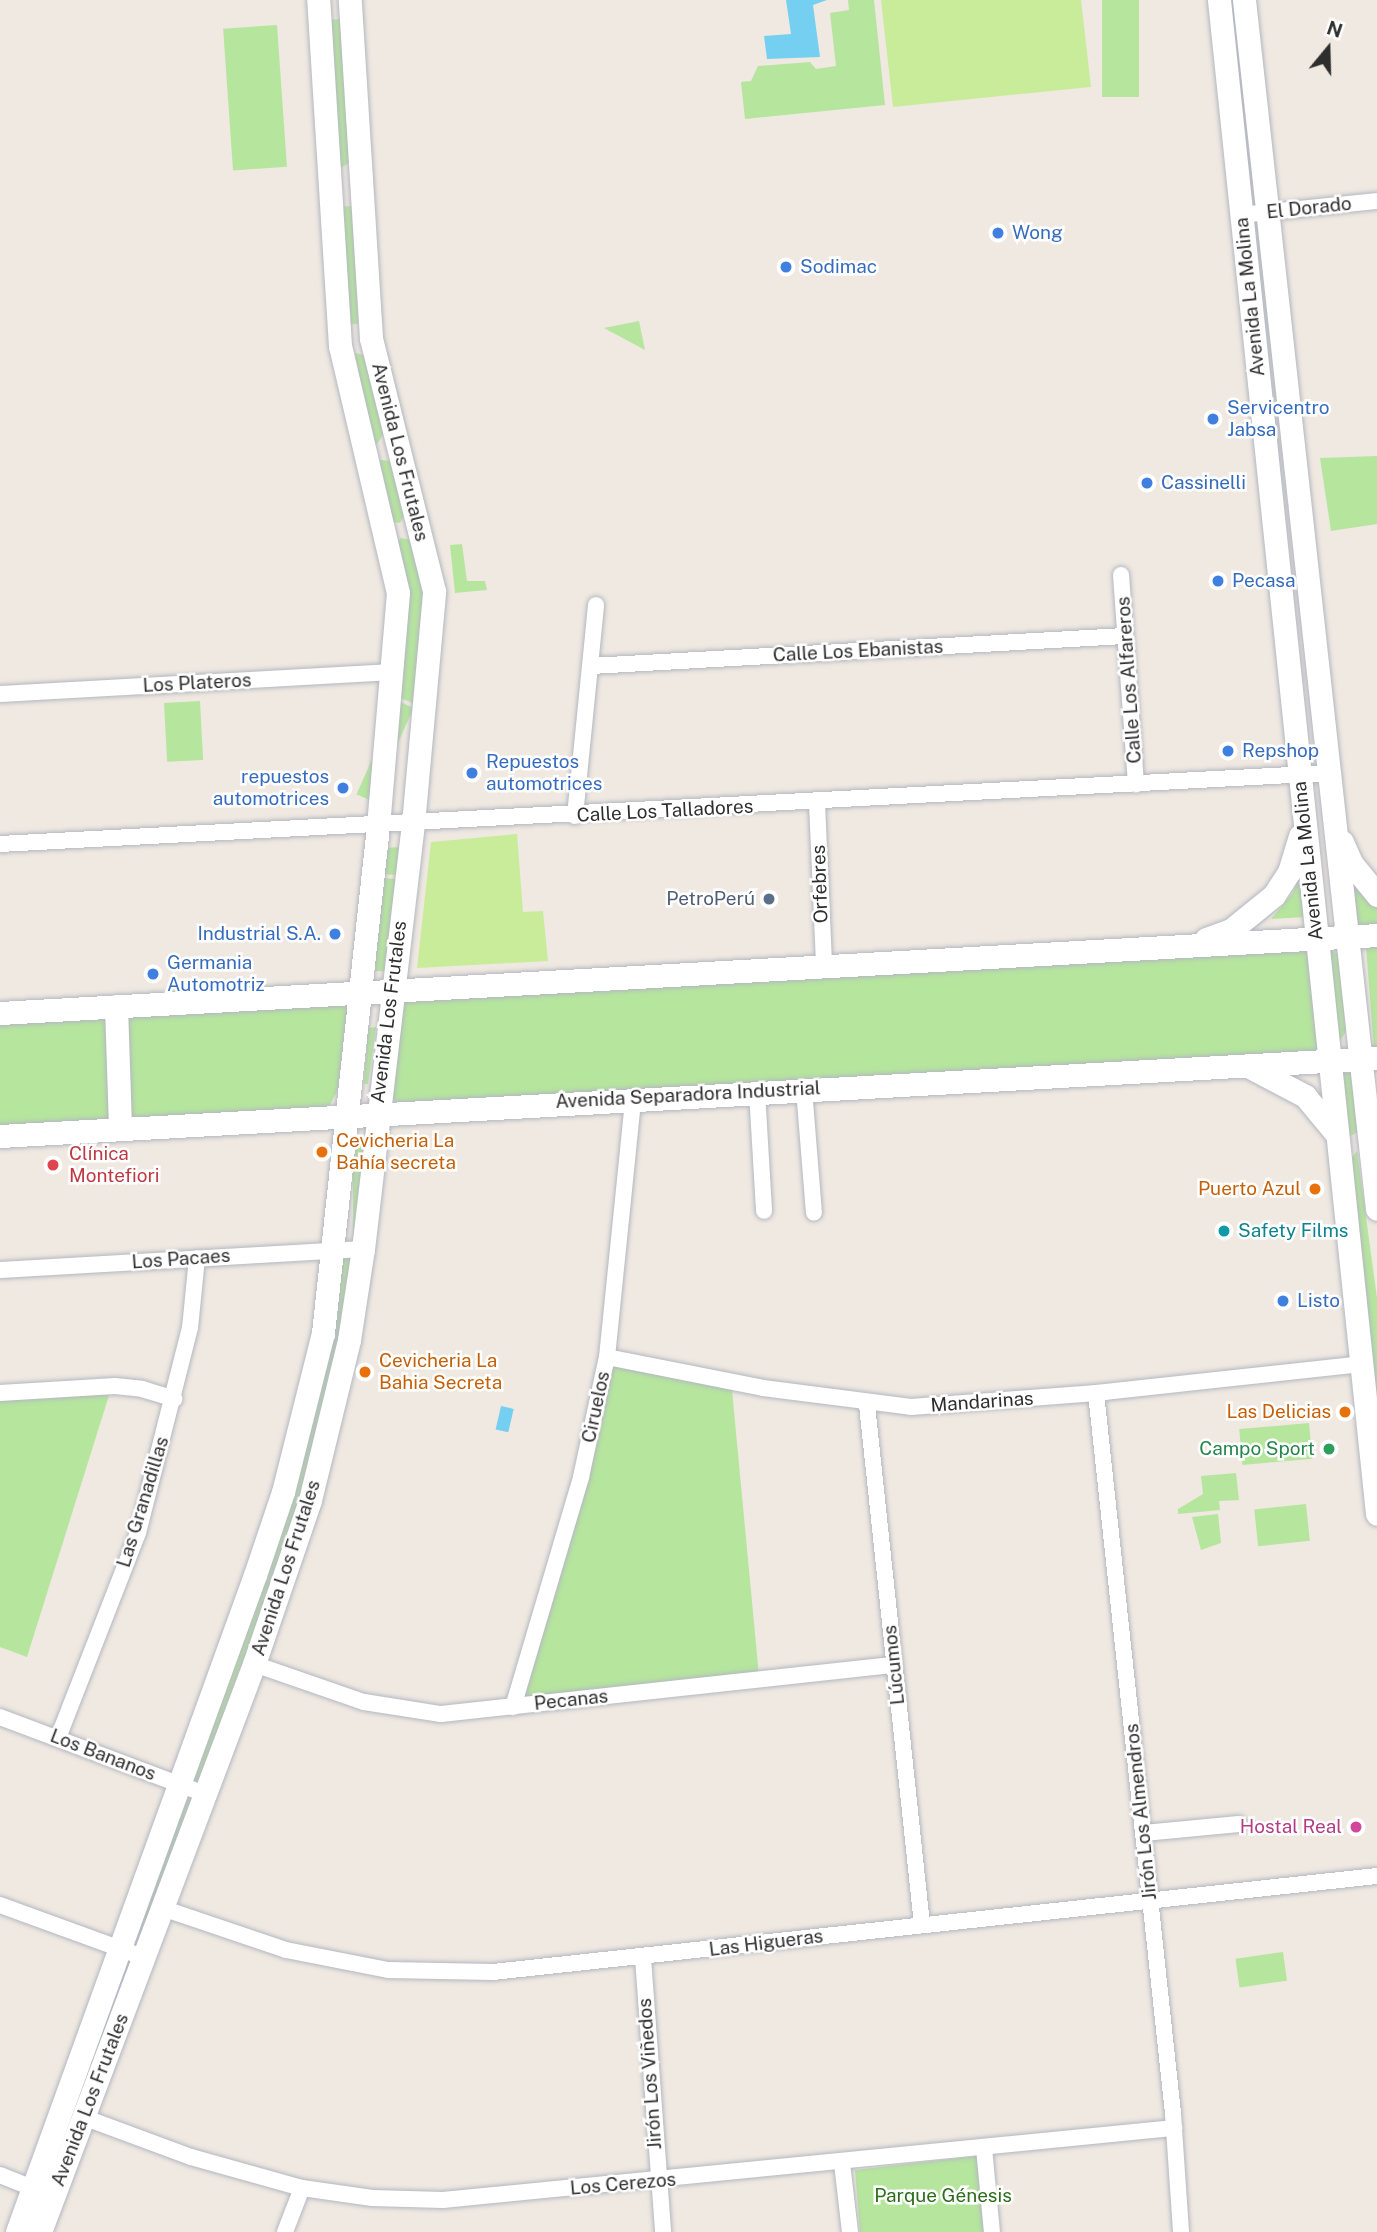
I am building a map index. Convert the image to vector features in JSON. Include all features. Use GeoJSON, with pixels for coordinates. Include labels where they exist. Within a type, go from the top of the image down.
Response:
{"type":"FeatureCollection","features":[{"type":"Feature","properties":{"kind":"main road","name":"Avenida Los Frutales"},"geometry":{"type":"LineString","coordinates":[[40,2232],[43,2193],[121,1949],[182,1785],[283,1492],[323,1333],[334,1250],[358,991],[378,826],[398,593],[340,346],[318,0]]}},
{"type":"Feature","properties":{"kind":"main road","name":"Avenida Los Frutales"},"geometry":{"type":"LineString","coordinates":[[17,2232],[43,2193],[83,2117],[254,1664],[310,1500],[349,1340],[363,1249],[376,1112],[413,824],[434,591],[371,338],[350,0]]}},
{"type":"Feature","properties":{"kind":"main road","name":"Avenida La Molina"},"geometry":{"type":"LineString","coordinates":[[1219,0],[1302,818],[1377,1514]]}},
{"type":"Feature","properties":{"kind":"main road","name":"Avenida La Molina"},"geometry":{"type":"LineString","coordinates":[[1244,0],[1280,358],[1348,936],[1369,1057],[1376,1198]]}},
{"type":"Feature","properties":{"kind":"main road"},"geometry":{"type":"LineString","coordinates":[[1256,360],[1280,358]]}},
{"type":"Feature","properties":{"kind":"main road"},"geometry":{"type":"LineString","coordinates":[[1279,578],[1307,575]]}},
{"type":"Feature","properties":{"kind":"main road"},"geometry":{"type":"LineString","coordinates":[[1175,947],[1231,930],[1274,895],[1294,859],[1302,818]]}},
{"type":"Feature","properties":{"kind":"main road"},"geometry":{"type":"LineString","coordinates":[[1335,819],[1352,864],[1377,895]]}},
{"type":"Feature","properties":{"kind":"main road"},"geometry":{"type":"LineString","coordinates":[[0,1013],[1377,935]]}},
{"type":"Feature","properties":{"kind":"main road"},"geometry":{"type":"LineString","coordinates":[[116,1006],[120,1129]]}},
{"type":"Feature","properties":{"kind":"main road","name":"Avenida Separadora Industrial"},"geometry":{"type":"LineString","coordinates":[[0,1136],[376,1112],[1369,1057]]}},
{"type":"Feature","properties":{"kind":"main road"},"geometry":{"type":"LineString","coordinates":[[1242,1065],[1286,1082],[1305,1096],[1335,1132]]}},
{"type":"Feature","properties":{"kind":"main road"},"geometry":{"type":"LineString","coordinates":[[1339,1161],[1349,1145],[1361,1144],[1376,1198]]}},
{"type":"Feature","properties":{"kind":"street","name":"El Dorado"},"geometry":{"type":"LineString","coordinates":[[1241,215],[1377,201]]}},
{"type":"Feature","properties":{"kind":"street","name":"Calle Los Alfareros"},"geometry":{"type":"LineString","coordinates":[[1121,575],[1136,784]]}},
{"type":"Feature","properties":{"kind":"street"},"geometry":{"type":"LineString","coordinates":[[575,816],[596,604]]}},
{"type":"Feature","properties":{"kind":"street","name":"Calle Los Ebanistas"},"geometry":{"type":"LineString","coordinates":[[591,666],[1125,636]]}},
{"type":"Feature","properties":{"kind":"street","name":"Los Plateros"},"geometry":{"type":"LineString","coordinates":[[0,694],[393,672]]}},
{"type":"Feature","properties":{"kind":"street","name":"Calle Los Talladores"},"geometry":{"type":"LineString","coordinates":[[0,845],[817,803],[1329,773]]}},
{"type":"Feature","properties":{"kind":"street","name":"Orfebres"},"geometry":{"type":"LineString","coordinates":[[817,803],[824,965]]}},
{"type":"Feature","properties":{"kind":"street"},"geometry":{"type":"LineString","coordinates":[[804,1089],[814,1213]]}},
{"type":"Feature","properties":{"kind":"street"},"geometry":{"type":"LineString","coordinates":[[757,1092],[764,1211]]}},
{"type":"Feature","properties":{"kind":"street","name":"Ciruelos"},"geometry":{"type":"LineString","coordinates":[[513,1707],[581,1477],[607,1357],[633,1099]]}},
{"type":"Feature","properties":{"kind":"street","name":"Los Pacaes"},"geometry":{"type":"LineString","coordinates":[[0,1270],[363,1249]]}},
{"type":"Feature","properties":{"kind":"street","name":"Las Granadillas"},"geometry":{"type":"LineString","coordinates":[[58,1738],[138,1533],[190,1328],[197,1258]]}},
{"type":"Feature","properties":{"kind":"street","name":"Mandarinas"},"geometry":{"type":"LineString","coordinates":[[607,1357],[867,1405],[957,1406],[1360,1364]]}},
{"type":"Feature","properties":{"kind":"street"},"geometry":{"type":"LineString","coordinates":[[0,1393],[130,1387],[174,1399]]}},
{"type":"Feature","properties":{"kind":"street","name":"Jirón Los Almendros"},"geometry":{"type":"LineString","coordinates":[[1096,1393],[1151,1899],[1174,2128],[1181,2232]]}},
{"type":"Feature","properties":{"kind":"street","name":"Lúcumos"},"geometry":{"type":"LineString","coordinates":[[867,1405],[922,1925]]}},
{"type":"Feature","properties":{"kind":"street","name":"Pecanas"},"geometry":{"type":"LineString","coordinates":[[254,1664],[364,1702],[441,1714],[894,1665]]}},
{"type":"Feature","properties":{"kind":"street","name":"Los Bananos"},"geometry":{"type":"LineString","coordinates":[[0,1717],[205,1794]]}},
{"type":"Feature","properties":{"kind":"street"},"geometry":{"type":"LineString","coordinates":[[1143,1833],[1239,1824]]}},
{"type":"Feature","properties":{"kind":"street","name":"Las Higueras"},"geometry":{"type":"LineString","coordinates":[[162,1908],[286,1950],[388,1970],[493,1972],[643,1958],[1151,1899],[1377,1876]]}},
{"type":"Feature","properties":{"kind":"street"},"geometry":{"type":"LineString","coordinates":[[0,1905],[144,1957]]}},
{"type":"Feature","properties":{"kind":"street","name":"Jirón Los Viñedos"},"geometry":{"type":"LineString","coordinates":[[643,1958],[657,2181],[663,2232]]}},
{"type":"Feature","properties":{"kind":"street","name":"Los Cerezos"},"geometry":{"type":"LineString","coordinates":[[83,2117],[191,2157],[302,2188],[372,2198],[443,2200],[842,2163],[1174,2128]]}},
{"type":"Feature","properties":{"kind":"street"},"geometry":{"type":"LineString","coordinates":[[984,2148],[992,2232]]}},
{"type":"Feature","properties":{"kind":"street"},"geometry":{"type":"LineString","coordinates":[[842,2163],[850,2232]]}},
{"type":"Feature","properties":{"kind":"street"},"geometry":{"type":"LineString","coordinates":[[0,2175],[43,2193]]}},
{"type":"Feature","properties":{"kind":"street"},"geometry":{"type":"LineString","coordinates":[[285,2232],[302,2188]]}},
{"type":"Feature","properties":{"kind":"green space"},"geometry":{"type":"Polygon","coordinates":[[[848,0],[874,0],[885,105],[745,119],[741,82],[751,81],[758,66],[810,62],[816,69],[836,66],[830,13],[849,10],[848,0]]]}},
{"type":"Feature","properties":{"kind":"green space"},"geometry":{"type":"Polygon","coordinates":[[[881,0],[1081,0],[1091,87],[893,107],[881,0]]]}},
{"type":"Feature","properties":{"kind":"green space"},"geometry":{"type":"Polygon","coordinates":[[[1102,0],[1139,0],[1139,97],[1102,97],[1102,0]]]}},
{"type":"Feature","properties":{"kind":"green space"},"geometry":{"type":"Polygon","coordinates":[[[342,19],[350,162],[341,168],[336,166],[326,20],[342,19]]]}},
{"type":"Feature","properties":{"kind":"green space"},"geometry":{"type":"Polygon","coordinates":[[[277,25],[287,167],[233,170],[223,29],[277,25]]]}},
{"type":"Feature","properties":{"kind":"green space"},"geometry":{"type":"Polygon","coordinates":[[[352,206],[358,324],[343,325],[337,207],[352,206]]]}},
{"type":"Feature","properties":{"kind":"green space"},"geometry":{"type":"Polygon","coordinates":[[[639,321],[645,350],[604,328],[639,321]]]}},
{"type":"Feature","properties":{"kind":"green space"},"geometry":{"type":"Polygon","coordinates":[[[355,353],[364,355],[384,433],[377,444],[371,441],[355,353]]]}},
{"type":"Feature","properties":{"kind":"green space"},"geometry":{"type":"Polygon","coordinates":[[[1377,456],[1377,524],[1331,531],[1320,458],[1377,456]]]}},
{"type":"Feature","properties":{"kind":"green space"},"geometry":{"type":"Polygon","coordinates":[[[378,461],[390,461],[405,514],[400,523],[390,522],[378,461]]]}},
{"type":"Feature","properties":{"kind":"green space"},"geometry":{"type":"Polygon","coordinates":[[[401,538],[412,540],[424,586],[415,704],[398,697],[395,545],[401,538]]]}},
{"type":"Feature","properties":{"kind":"green space"},"geometry":{"type":"Polygon","coordinates":[[[462,544],[467,581],[485,581],[487,590],[455,593],[450,545],[462,544]]]}},
{"type":"Feature","properties":{"kind":"green space"},"geometry":{"type":"Polygon","coordinates":[[[200,701],[203,760],[167,762],[164,703],[200,701]]]}},
{"type":"Feature","properties":{"kind":"green space"},"geometry":{"type":"Polygon","coordinates":[[[398,701],[414,708],[372,801],[357,794],[398,701]]]}},
{"type":"Feature","properties":{"kind":"green space"},"geometry":{"type":"Polygon","coordinates":[[[517,834],[523,912],[543,911],[548,961],[417,968],[431,842],[517,834]]]}},
{"type":"Feature","properties":{"kind":"green space"},"geometry":{"type":"Polygon","coordinates":[[[401,847],[397,875],[381,874],[384,848],[401,847]]]}},
{"type":"Feature","properties":{"kind":"green space"},"geometry":{"type":"Polygon","coordinates":[[[1303,870],[1305,917],[1271,919],[1292,894],[1303,870]]]}},
{"type":"Feature","properties":{"kind":"green space"},"geometry":{"type":"Polygon","coordinates":[[[381,878],[397,879],[390,972],[375,971],[381,878]]]}},
{"type":"Feature","properties":{"kind":"green space"},"geometry":{"type":"Polygon","coordinates":[[[1352,885],[1377,908],[1377,930],[1359,931],[1352,885]]]}},
{"type":"Feature","properties":{"kind":"green space"},"geometry":{"type":"Polygon","coordinates":[[[1377,946],[1377,1049],[1374,1049],[1366,947],[1377,946]]]}},
{"type":"Feature","properties":{"kind":"green space"},"geometry":{"type":"Polygon","coordinates":[[[1308,947],[1321,1054],[399,1103],[389,1097],[400,1000],[1308,947]]]}},
{"type":"Feature","properties":{"kind":"green space"},"geometry":{"type":"Polygon","coordinates":[[[1327,949],[1338,954],[1346,1031],[1337,1046],[1327,949]]]}},
{"type":"Feature","properties":{"kind":"green space"},"geometry":{"type":"Polygon","coordinates":[[[349,1001],[338,1090],[328,1108],[0,1129],[0,1025],[349,1001]]]}},
{"type":"Feature","properties":{"kind":"green space"},"geometry":{"type":"Polygon","coordinates":[[[376,1027],[368,1084],[364,1084],[368,1028],[376,1027]]]}},
{"type":"Feature","properties":{"kind":"green space"},"geometry":{"type":"Polygon","coordinates":[[[1338,1073],[1354,1073],[1358,1132],[1343,1140],[1338,1073]]]}},
{"type":"Feature","properties":{"kind":"green space"},"geometry":{"type":"Polygon","coordinates":[[[353,1146],[367,1146],[367,1242],[353,1242],[353,1146]]]}},
{"type":"Feature","properties":{"kind":"green space"},"geometry":{"type":"Polygon","coordinates":[[[1357,1151],[1377,1298],[1377,1423],[1348,1162],[1357,1151]]]}},
{"type":"Feature","properties":{"kind":"green space"},"geometry":{"type":"Polygon","coordinates":[[[350,1256],[353,1259],[342,1338],[301,1502],[203,1778],[196,1781],[192,1776],[330,1336],[343,1258],[350,1256]]]}},
{"type":"Feature","properties":{"kind":"green space"},"geometry":{"type":"Polygon","coordinates":[[[609,1365],[732,1390],[759,1676],[519,1702],[609,1365]]]}},
{"type":"Feature","properties":{"kind":"green space"},"geometry":{"type":"Polygon","coordinates":[[[111,1389],[27,1657],[0,1647],[0,1400],[111,1389]]]}},
{"type":"Feature","properties":{"kind":"green space"},"geometry":{"type":"Polygon","coordinates":[[[1309,1423],[1312,1459],[1242,1465],[1239,1429],[1309,1423]]]}},
{"type":"Feature","properties":{"kind":"green space"},"geometry":{"type":"Polygon","coordinates":[[[1236,1473],[1239,1500],[1219,1501],[1220,1510],[1178,1514],[1178,1509],[1203,1494],[1201,1476],[1236,1473]]]}},
{"type":"Feature","properties":{"kind":"green space"},"geometry":{"type":"Polygon","coordinates":[[[1306,1504],[1310,1541],[1258,1546],[1254,1509],[1306,1504]]]}},
{"type":"Feature","properties":{"kind":"green space"},"geometry":{"type":"Polygon","coordinates":[[[1218,1514],[1221,1543],[1201,1550],[1192,1517],[1218,1514]]]}},
{"type":"Feature","properties":{"kind":"green space"},"geometry":{"type":"Polygon","coordinates":[[[192,1799],[139,1937],[146,1902],[184,1800],[192,1799]]]}},
{"type":"Feature","properties":{"kind":"green space"},"geometry":{"type":"Polygon","coordinates":[[[1283,1952],[1287,1981],[1240,1987],[1235,1959],[1283,1952]]]}},
{"type":"Feature","properties":{"kind":"green space","name":"Parque Génesis"},"geometry":{"type":"Polygon","coordinates":[[[977,2156],[986,2232],[860,2232],[855,2170],[977,2156]]]}},
{"type":"Feature","properties":{"kind":"water"},"geometry":{"type":"Polygon","coordinates":[[[786,0],[827,0],[813,5],[820,57],[767,59],[764,36],[791,34],[786,0]]]}},
{"type":"Feature","properties":{"kind":"water"},"geometry":{"type":"Polygon","coordinates":[[[501,1406],[514,1409],[508,1432],[496,1429],[501,1406]]]}},
{"type":"Feature","properties":{"kind":"place","name":"Wong"},"geometry":{"type":"Point","coordinates":[998,233]}},
{"type":"Feature","properties":{"kind":"place","name":"Sodimac"},"geometry":{"type":"Point","coordinates":[786,267]}},
{"type":"Feature","properties":{"kind":"place","name":"Servicentro Jabsa"},"geometry":{"type":"Point","coordinates":[1213,419]}},
{"type":"Feature","properties":{"kind":"place","name":"Cassinelli"},"geometry":{"type":"Point","coordinates":[1147,483]}},
{"type":"Feature","properties":{"kind":"place","name":"Pecasa"},"geometry":{"type":"Point","coordinates":[1218,581]}},
{"type":"Feature","properties":{"kind":"place","name":"Repshop"},"geometry":{"type":"Point","coordinates":[1228,751]}},
{"type":"Feature","properties":{"kind":"place","name":"Repuestos automotrices"},"geometry":{"type":"Point","coordinates":[472,773]}},
{"type":"Feature","properties":{"kind":"place","name":"repuestos automotrices"},"geometry":{"type":"Point","coordinates":[343,788]}},
{"type":"Feature","properties":{"kind":"place","name":"PetroPerú"},"geometry":{"type":"Point","coordinates":[769,899]}},
{"type":"Feature","properties":{"kind":"place","name":"Industrial S.A."},"geometry":{"type":"Point","coordinates":[335,934]}},
{"type":"Feature","properties":{"kind":"place","name":"Germania Automotriz"},"geometry":{"type":"Point","coordinates":[153,974]}},
{"type":"Feature","properties":{"kind":"place","name":"Cevicheria La Bahía secreta"},"geometry":{"type":"Point","coordinates":[322,1152]}},
{"type":"Feature","properties":{"kind":"place","name":"Clínica Montefiori"},"geometry":{"type":"Point","coordinates":[53,1165]}},
{"type":"Feature","properties":{"kind":"place","name":"Puerto Azul"},"geometry":{"type":"Point","coordinates":[1315,1189]}},
{"type":"Feature","properties":{"kind":"place","name":"Safety Films"},"geometry":{"type":"Point","coordinates":[1224,1231]}},
{"type":"Feature","properties":{"kind":"place","name":"Listo"},"geometry":{"type":"Point","coordinates":[1283,1301]}},
{"type":"Feature","properties":{"kind":"place","name":"Cevicheria La Bahia Secreta"},"geometry":{"type":"Point","coordinates":[365,1372]}},
{"type":"Feature","properties":{"kind":"place","name":"Las Delicias"},"geometry":{"type":"Point","coordinates":[1345,1412]}},
{"type":"Feature","properties":{"kind":"place","name":"Campo Sport"},"geometry":{"type":"Point","coordinates":[1329,1449]}},
{"type":"Feature","properties":{"kind":"place","name":"Hostal Real"},"geometry":{"type":"Point","coordinates":[1356,1827]}}]}
